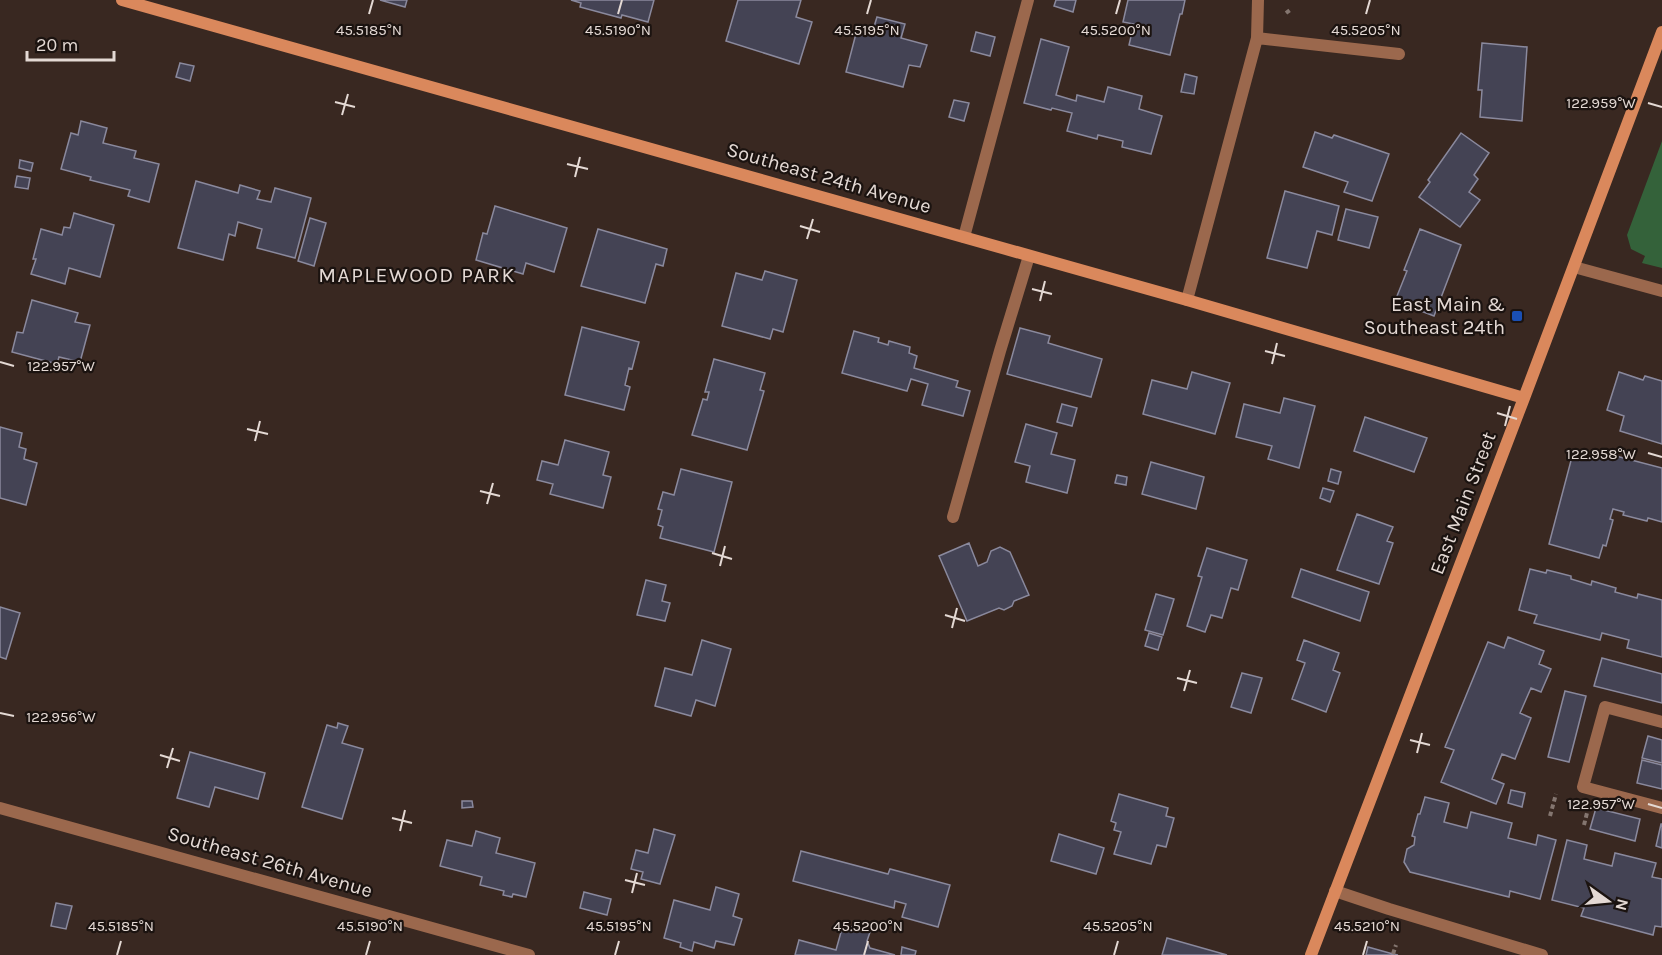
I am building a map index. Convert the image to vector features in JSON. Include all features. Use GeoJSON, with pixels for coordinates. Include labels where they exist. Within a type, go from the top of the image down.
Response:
{"type":"FeatureCollection","features":[{"type":"Feature","properties":{"kind":"street","name":"Southeast 24th Avenue"},"geometry":{"type":"LineString","coordinates":[[122,0],[156,5],[1524,398]]}},
{"type":"Feature","properties":{"kind":"street"},"geometry":{"type":"LineString","coordinates":[[964,237],[1028,0]]}},
{"type":"Feature","properties":{"kind":"street"},"geometry":{"type":"LineString","coordinates":[[1186,300],[1257,39],[1258,0]]}},
{"type":"Feature","properties":{"kind":"street","name":"East Main Street"},"geometry":{"type":"LineString","coordinates":[[1311,955],[1662,32]]}},
{"type":"Feature","properties":{"kind":"street"},"geometry":{"type":"LineString","coordinates":[[1257,39],[1398,54]]}},
{"type":"Feature","properties":{"kind":"street"},"geometry":{"type":"LineString","coordinates":[[953,517],[999,351],[1029,255]]}},
{"type":"Feature","properties":{"kind":"street"},"geometry":{"type":"LineString","coordinates":[[1574,267],[1662,291]]}},
{"type":"Feature","properties":{"kind":"street"},"geometry":{"type":"LineString","coordinates":[[1662,722],[1605,707],[1583,787],[1662,808]]}},
{"type":"Feature","properties":{"kind":"street","name":"Southeast 26th Avenue"},"geometry":{"type":"LineString","coordinates":[[0,808],[529,955]]}},
{"type":"Feature","properties":{"kind":"street"},"geometry":{"type":"LineString","coordinates":[[1335,891],[1542,955]]}},
{"type":"Feature","properties":{"kind":"path"},"geometry":{"type":"LineString","coordinates":[[1550,816],[1556,794]]}},
{"type":"Feature","properties":{"kind":"path"},"geometry":{"type":"LineString","coordinates":[[1584,825],[1590,802]]}},
{"type":"Feature","properties":{"kind":"path"},"geometry":{"type":"LineString","coordinates":[[1393,954],[1396,945]]}},
{"type":"Feature","properties":{"kind":"green space"},"geometry":{"type":"Polygon","coordinates":[[[1662,141],[1662,268],[1642,263],[1645,256],[1631,249],[1627,235],[1662,141]]]}},
{"type":"Feature","properties":{"kind":"building"},"geometry":{"type":"Polygon","coordinates":[[[380,0],[407,0],[405,7],[380,0]]]}},
{"type":"Feature","properties":{"kind":"building"},"geometry":{"type":"Polygon","coordinates":[[[571,0],[654,0],[648,22],[622,15],[621,18],[580,7],[581,3],[571,0]]]}},
{"type":"Feature","properties":{"kind":"building"},"geometry":{"type":"Polygon","coordinates":[[[738,0],[801,0],[796,17],[812,22],[799,64],[726,41],[738,0]]]}},
{"type":"Feature","properties":{"kind":"building"},"geometry":{"type":"Polygon","coordinates":[[[1056,0],[1076,0],[1073,12],[1054,6],[1056,0]]]}},
{"type":"Feature","properties":{"kind":"building"},"geometry":{"type":"Polygon","coordinates":[[[1128,0],[1185,0],[1170,55],[1129,45],[1134,24],[1123,22],[1128,0]]]}},
{"type":"Feature","properties":{"kind":"building"},"geometry":{"type":"Polygon","coordinates":[[[877,17],[905,24],[901,38],[927,45],[920,67],[909,65],[903,87],[846,72],[858,26],[873,30],[877,17]]]}},
{"type":"Feature","properties":{"kind":"building"},"geometry":{"type":"Polygon","coordinates":[[[976,32],[995,37],[990,56],[971,51],[976,32]]]}},
{"type":"Feature","properties":{"kind":"building"},"geometry":{"type":"Polygon","coordinates":[[[1041,39],[1069,47],[1056,95],[1076,101],[1077,95],[1104,102],[1108,87],[1142,96],[1139,109],[1162,116],[1151,154],[1122,147],[1123,141],[1098,135],[1097,139],[1067,131],[1072,113],[1024,103],[1041,39]]]}},
{"type":"Feature","properties":{"kind":"building"},"geometry":{"type":"Polygon","coordinates":[[[1482,43],[1527,47],[1522,121],[1480,117],[1482,90],[1478,90],[1482,43]]]}},
{"type":"Feature","properties":{"kind":"building"},"geometry":{"type":"Polygon","coordinates":[[[180,63],[194,66],[190,81],[176,77],[180,63]]]}},
{"type":"Feature","properties":{"kind":"building"},"geometry":{"type":"Polygon","coordinates":[[[1185,74],[1197,77],[1194,94],[1181,92],[1185,74]]]}},
{"type":"Feature","properties":{"kind":"building"},"geometry":{"type":"Polygon","coordinates":[[[954,100],[969,103],[964,121],[949,117],[954,100]]]}},
{"type":"Feature","properties":{"kind":"building"},"geometry":{"type":"Polygon","coordinates":[[[81,121],[107,128],[103,143],[136,151],[134,158],[159,164],[149,202],[128,196],[130,190],[90,180],[91,177],[61,169],[71,133],[78,135],[81,121]]]}},
{"type":"Feature","properties":{"kind":"building"},"geometry":{"type":"Polygon","coordinates":[[[1315,132],[1332,138],[1334,135],[1389,154],[1372,201],[1344,192],[1348,182],[1303,167],[1315,132]]]}},
{"type":"Feature","properties":{"kind":"building"},"geometry":{"type":"Polygon","coordinates":[[[1461,133],[1489,153],[1474,175],[1478,179],[1469,192],[1480,200],[1460,227],[1419,197],[1430,182],[1428,180],[1461,133]]]}},
{"type":"Feature","properties":{"kind":"building"},"geometry":{"type":"Polygon","coordinates":[[[20,160],[33,163],[31,171],[19,168],[20,160]]]}},
{"type":"Feature","properties":{"kind":"building"},"geometry":{"type":"Polygon","coordinates":[[[17,176],[30,178],[28,189],[15,187],[17,176]]]}},
{"type":"Feature","properties":{"kind":"building"},"geometry":{"type":"Polygon","coordinates":[[[196,181],[238,193],[240,185],[260,191],[257,199],[271,202],[275,188],[311,198],[295,258],[257,248],[262,229],[238,222],[235,236],[229,234],[223,260],[178,248],[196,181]]]}},
{"type":"Feature","properties":{"kind":"building"},"geometry":{"type":"Polygon","coordinates":[[[1285,191],[1339,206],[1332,235],[1317,231],[1307,268],[1267,258],[1285,191]]]}},
{"type":"Feature","properties":{"kind":"building"},"geometry":{"type":"Polygon","coordinates":[[[495,206],[567,228],[554,272],[526,263],[523,274],[476,260],[483,233],[487,234],[495,206]]]}},
{"type":"Feature","properties":{"kind":"building"},"geometry":{"type":"Polygon","coordinates":[[[1346,209],[1378,217],[1369,248],[1338,240],[1346,209]]]}},
{"type":"Feature","properties":{"kind":"building"},"geometry":{"type":"Polygon","coordinates":[[[74,213],[114,225],[100,277],[69,268],[65,284],[31,274],[41,229],[62,235],[64,227],[70,228],[74,213]]]}},
{"type":"Feature","properties":{"kind":"building"},"geometry":{"type":"Polygon","coordinates":[[[310,218],[326,223],[314,266],[298,261],[310,218]]]}},
{"type":"Feature","properties":{"kind":"building"},"geometry":{"type":"Polygon","coordinates":[[[598,229],[667,249],[663,266],[656,264],[645,303],[581,286],[598,229]]]}},
{"type":"Feature","properties":{"kind":"building"},"geometry":{"type":"Polygon","coordinates":[[[1420,229],[1461,245],[1434,316],[1395,301],[1420,229]]]}},
{"type":"Feature","properties":{"kind":"building"},"geometry":{"type":"Polygon","coordinates":[[[765,271],[797,280],[783,332],[773,329],[770,339],[722,326],[736,273],[762,280],[765,271]]]}},
{"type":"Feature","properties":{"kind":"building"},"geometry":{"type":"Polygon","coordinates":[[[32,300],[78,313],[75,322],[90,325],[80,362],[59,357],[57,364],[12,352],[17,332],[23,333],[32,300]]]}},
{"type":"Feature","properties":{"kind":"building"},"geometry":{"type":"Polygon","coordinates":[[[582,327],[639,342],[625,385],[630,387],[624,410],[565,395],[582,327]]]}},
{"type":"Feature","properties":{"kind":"building"},"geometry":{"type":"Polygon","coordinates":[[[1020,328],[1050,336],[1048,343],[1102,359],[1091,397],[1007,374],[1020,328]]]}},
{"type":"Feature","properties":{"kind":"building"},"geometry":{"type":"Polygon","coordinates":[[[854,331],[879,338],[878,342],[888,345],[889,341],[910,347],[909,353],[917,356],[914,368],[958,381],[956,387],[970,391],[963,416],[922,405],[928,384],[911,379],[907,391],[842,373],[854,331]]]}},
{"type":"Feature","properties":{"kind":"building"},"geometry":{"type":"Polygon","coordinates":[[[714,359],[765,373],[760,390],[764,391],[747,450],[692,435],[703,399],[707,400],[709,392],[705,392],[714,359]]]}},
{"type":"Feature","properties":{"kind":"building"},"geometry":{"type":"Polygon","coordinates":[[[1192,372],[1230,383],[1215,434],[1143,414],[1152,380],[1187,389],[1192,372]]]}},
{"type":"Feature","properties":{"kind":"building"},"geometry":{"type":"Polygon","coordinates":[[[1619,372],[1643,380],[1645,376],[1662,381],[1662,444],[1620,431],[1624,416],[1607,410],[1619,372]]]}},
{"type":"Feature","properties":{"kind":"building"},"geometry":{"type":"Polygon","coordinates":[[[1284,398],[1315,406],[1299,468],[1268,459],[1272,446],[1236,437],[1244,404],[1280,413],[1284,398]]]}},
{"type":"Feature","properties":{"kind":"building"},"geometry":{"type":"Polygon","coordinates":[[[1062,404],[1077,408],[1072,426],[1057,422],[1062,404]]]}},
{"type":"Feature","properties":{"kind":"building"},"geometry":{"type":"Polygon","coordinates":[[[1365,417],[1427,438],[1414,472],[1354,451],[1365,417]]]}},
{"type":"Feature","properties":{"kind":"building"},"geometry":{"type":"Polygon","coordinates":[[[1026,424],[1057,433],[1051,454],[1075,460],[1067,493],[1026,482],[1030,466],[1015,462],[1026,424]]]}},
{"type":"Feature","properties":{"kind":"building"},"geometry":{"type":"Polygon","coordinates":[[[0,427],[22,433],[19,447],[26,449],[24,459],[37,463],[26,505],[0,498],[0,427]]]}},
{"type":"Feature","properties":{"kind":"building"},"geometry":{"type":"Polygon","coordinates":[[[565,440],[609,452],[603,475],[611,477],[603,508],[550,494],[553,484],[537,480],[542,461],[558,465],[565,440]]]}},
{"type":"Feature","properties":{"kind":"building"},"geometry":{"type":"Polygon","coordinates":[[[1593,450],[1662,468],[1662,522],[1623,515],[1624,512],[1613,509],[1610,519],[1613,520],[1606,546],[1603,545],[1599,558],[1549,544],[1573,453],[1591,458],[1593,450]]]}},
{"type":"Feature","properties":{"kind":"building"},"geometry":{"type":"Polygon","coordinates":[[[1151,462],[1204,477],[1196,509],[1142,494],[1151,462]]]}},
{"type":"Feature","properties":{"kind":"building"},"geometry":{"type":"Polygon","coordinates":[[[681,469],[732,482],[714,552],[660,538],[663,527],[658,525],[662,510],[658,509],[663,492],[674,495],[681,469]]]}},
{"type":"Feature","properties":{"kind":"building"},"geometry":{"type":"Polygon","coordinates":[[[1331,469],[1341,472],[1338,484],[1328,481],[1331,469]]]}},
{"type":"Feature","properties":{"kind":"building"},"geometry":{"type":"Polygon","coordinates":[[[1117,475],[1127,477],[1126,485],[1115,483],[1117,475]]]}},
{"type":"Feature","properties":{"kind":"building"},"geometry":{"type":"Polygon","coordinates":[[[1323,488],[1334,491],[1330,502],[1320,498],[1323,488]]]}},
{"type":"Feature","properties":{"kind":"building"},"geometry":{"type":"Polygon","coordinates":[[[1357,514],[1393,527],[1387,541],[1393,543],[1379,584],[1337,570],[1357,514]]]}},
{"type":"Feature","properties":{"kind":"building"},"geometry":{"type":"Polygon","coordinates":[[[969,543],[978,566],[987,562],[991,551],[1000,547],[1010,552],[1029,595],[1014,601],[1012,606],[1004,610],[999,608],[967,621],[939,556],[969,543]]]}},
{"type":"Feature","properties":{"kind":"building"},"geometry":{"type":"Polygon","coordinates":[[[1207,548],[1247,560],[1238,590],[1231,588],[1222,618],[1211,615],[1205,632],[1187,626],[1202,577],[1198,576],[1207,548]]]}},
{"type":"Feature","properties":{"kind":"building"},"geometry":{"type":"Polygon","coordinates":[[[1301,569],[1369,592],[1360,621],[1292,597],[1301,569]]]}},
{"type":"Feature","properties":{"kind":"building"},"geometry":{"type":"Polygon","coordinates":[[[1530,569],[1546,573],[1547,570],[1571,576],[1571,579],[1591,585],[1592,581],[1616,588],[1615,592],[1637,598],[1638,594],[1662,600],[1662,657],[1627,648],[1629,640],[1602,633],[1600,640],[1534,623],[1537,615],[1519,610],[1530,569]]]}},
{"type":"Feature","properties":{"kind":"building"},"geometry":{"type":"Polygon","coordinates":[[[646,580],[666,585],[662,601],[670,603],[665,621],[637,615],[646,580]]]}},
{"type":"Feature","properties":{"kind":"building"},"geometry":{"type":"Polygon","coordinates":[[[1156,594],[1174,599],[1163,635],[1145,630],[1156,594]]]}},
{"type":"Feature","properties":{"kind":"building"},"geometry":{"type":"Polygon","coordinates":[[[0,607],[20,613],[6,659],[0,657],[0,607]]]}},
{"type":"Feature","properties":{"kind":"building"},"geometry":{"type":"Polygon","coordinates":[[[1149,633],[1162,637],[1158,650],[1145,646],[1149,633]]]}},
{"type":"Feature","properties":{"kind":"building"},"geometry":{"type":"Polygon","coordinates":[[[1508,637],[1544,651],[1539,664],[1551,669],[1541,692],[1531,688],[1520,713],[1531,718],[1515,759],[1502,754],[1492,779],[1504,784],[1496,804],[1441,782],[1454,750],[1445,747],[1488,642],[1504,648],[1508,637]]]}},
{"type":"Feature","properties":{"kind":"building"},"geometry":{"type":"Polygon","coordinates":[[[702,640],[731,649],[715,706],[696,700],[691,716],[655,706],[665,668],[692,675],[702,640]]]}},
{"type":"Feature","properties":{"kind":"building"},"geometry":{"type":"Polygon","coordinates":[[[1304,640],[1339,653],[1333,670],[1340,673],[1326,712],[1292,699],[1305,663],[1297,660],[1304,640]]]}},
{"type":"Feature","properties":{"kind":"building"},"geometry":{"type":"Polygon","coordinates":[[[1602,658],[1662,674],[1662,703],[1594,686],[1602,658]]]}},
{"type":"Feature","properties":{"kind":"building"},"geometry":{"type":"Polygon","coordinates":[[[1242,673],[1262,678],[1251,713],[1231,707],[1242,673]]]}},
{"type":"Feature","properties":{"kind":"building"},"geometry":{"type":"Polygon","coordinates":[[[1565,691],[1586,696],[1569,762],[1548,757],[1565,691]]]}},
{"type":"Feature","properties":{"kind":"building"},"geometry":{"type":"Polygon","coordinates":[[[338,723],[348,726],[342,743],[363,749],[342,819],[302,807],[327,725],[337,728],[338,723]]]}},
{"type":"Feature","properties":{"kind":"building"},"geometry":{"type":"Polygon","coordinates":[[[1648,736],[1662,740],[1662,763],[1642,758],[1648,736]]]}},
{"type":"Feature","properties":{"kind":"building"},"geometry":{"type":"Polygon","coordinates":[[[190,752],[265,773],[258,799],[215,787],[209,807],[177,798],[190,752]]]}},
{"type":"Feature","properties":{"kind":"building"},"geometry":{"type":"Polygon","coordinates":[[[1642,760],[1662,765],[1662,789],[1637,783],[1642,760]]]}},
{"type":"Feature","properties":{"kind":"building"},"geometry":{"type":"Polygon","coordinates":[[[1511,790],[1525,793],[1522,807],[1508,803],[1511,790]]]}},
{"type":"Feature","properties":{"kind":"building"},"geometry":{"type":"Polygon","coordinates":[[[1119,794],[1168,808],[1166,816],[1174,818],[1166,847],[1157,845],[1151,864],[1114,854],[1121,832],[1114,830],[1116,823],[1111,821],[1119,794]]]}},
{"type":"Feature","properties":{"kind":"building"},"geometry":{"type":"Polygon","coordinates":[[[1425,797],[1449,803],[1444,822],[1467,828],[1471,812],[1512,823],[1508,838],[1536,845],[1538,835],[1556,840],[1540,899],[1510,891],[1509,897],[1410,872],[1404,862],[1407,849],[1414,845],[1415,837],[1412,836],[1425,797]]]}},
{"type":"Feature","properties":{"kind":"building"},"geometry":{"type":"Polygon","coordinates":[[[462,801],[472,801],[473,807],[462,808],[462,801]]]}},
{"type":"Feature","properties":{"kind":"building"},"geometry":{"type":"Polygon","coordinates":[[[1596,808],[1640,819],[1635,841],[1590,829],[1596,808]]]}},
{"type":"Feature","properties":{"kind":"building"},"geometry":{"type":"Polygon","coordinates":[[[1662,824],[1662,848],[1656,846],[1662,824]]]}},
{"type":"Feature","properties":{"kind":"building"},"geometry":{"type":"Polygon","coordinates":[[[654,829],[675,835],[660,884],[641,879],[643,872],[631,869],[636,850],[648,853],[654,829]]]}},
{"type":"Feature","properties":{"kind":"building"},"geometry":{"type":"Polygon","coordinates":[[[476,831],[500,838],[496,853],[535,863],[526,897],[513,894],[512,897],[503,895],[504,891],[480,885],[482,877],[440,866],[447,840],[472,846],[476,831]]]}},
{"type":"Feature","properties":{"kind":"building"},"geometry":{"type":"Polygon","coordinates":[[[1059,834],[1104,848],[1096,874],[1051,861],[1059,834]]]}},
{"type":"Feature","properties":{"kind":"building"},"geometry":{"type":"Polygon","coordinates":[[[1567,840],[1587,845],[1584,859],[1612,866],[1615,853],[1656,863],[1652,877],[1662,879],[1662,927],[1655,926],[1653,935],[1581,916],[1584,908],[1552,900],[1567,840]]]}},
{"type":"Feature","properties":{"kind":"building"},"geometry":{"type":"Polygon","coordinates":[[[801,851],[888,874],[890,869],[950,885],[938,927],[902,917],[906,904],[895,901],[894,908],[793,881],[801,851]]]}},
{"type":"Feature","properties":{"kind":"building"},"geometry":{"type":"Polygon","coordinates":[[[716,887],[739,894],[733,916],[742,919],[734,945],[716,941],[714,948],[694,942],[692,951],[680,947],[681,943],[664,938],[674,900],[710,910],[716,887]]]}},
{"type":"Feature","properties":{"kind":"building"},"geometry":{"type":"Polygon","coordinates":[[[584,892],[611,899],[607,915],[580,908],[584,892]]]}},
{"type":"Feature","properties":{"kind":"building"},"geometry":{"type":"Polygon","coordinates":[[[56,903],[72,906],[66,929],[51,926],[56,903]]]}},
{"type":"Feature","properties":{"kind":"building"},"geometry":{"type":"Polygon","coordinates":[[[843,925],[870,932],[867,941],[870,948],[895,955],[795,955],[799,940],[836,950],[843,925]]]}},
{"type":"Feature","properties":{"kind":"building"},"geometry":{"type":"Polygon","coordinates":[[[1167,938],[1227,955],[1162,955],[1167,938]]]}},
{"type":"Feature","properties":{"kind":"building"},"geometry":{"type":"Polygon","coordinates":[[[902,947],[916,951],[915,955],[901,955],[902,947]]]}},
{"type":"Feature","properties":{"kind":"building"},"geometry":{"type":"Polygon","coordinates":[[[1368,947],[1393,954],[1398,955],[1366,955],[1368,947]]]}},
{"type":"Feature","properties":{"kind":"place","name":"East Main & Southeast 24th"},"geometry":{"type":"Point","coordinates":[1517,316]}},
{"type":"Feature","properties":{"kind":"district","name":"MAPLEWOOD PARK"},"geometry":{"type":"Point","coordinates":[417,275]}}]}
